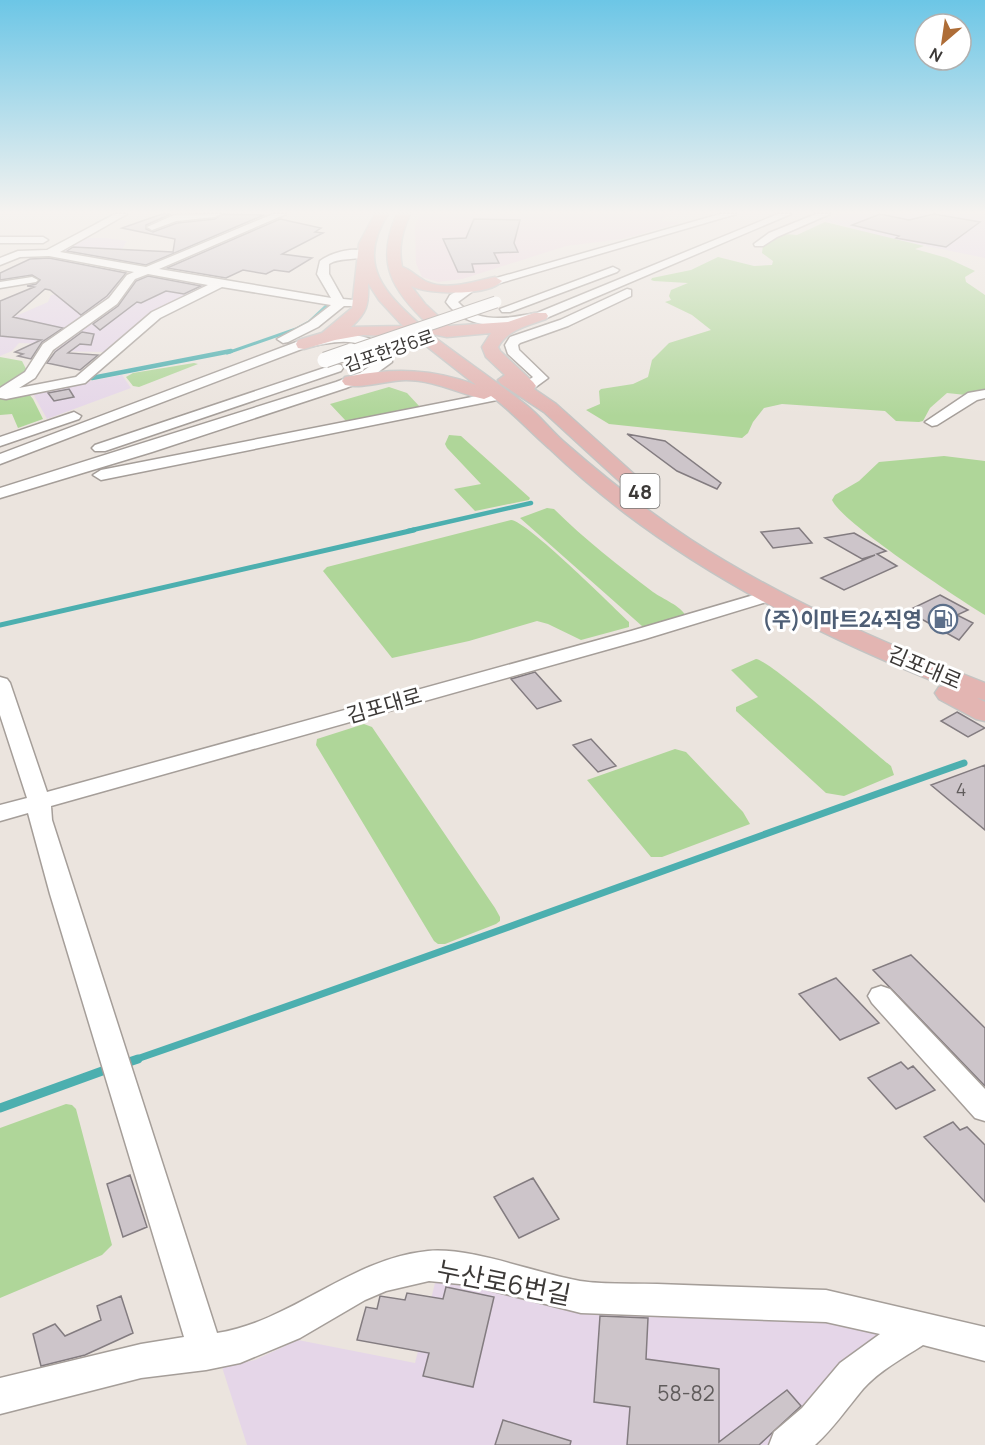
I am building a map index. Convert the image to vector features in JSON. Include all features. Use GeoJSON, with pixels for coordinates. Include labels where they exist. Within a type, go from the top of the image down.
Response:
{"type":"FeatureCollection","features":[{"type":"Feature","properties":{"kind":"main road"},"geometry":{"type":"LineString","coordinates":[[312,341],[352,318],[362,303],[361,281]]}},
{"type":"Feature","properties":{"kind":"main road","name":"김포대로"},"geometry":{"type":"LineString","coordinates":[[377,281],[384,296],[429,337],[522,410],[554,443],[644,517],[767,596],[932,671],[985,692]]}},
{"type":"Feature","properties":{"kind":"main road","name":"김포대로"},"geometry":{"type":"LineString","coordinates":[[400,281],[429,337],[550,408],[638,489],[690,528],[801,594],[919,648],[985,673]]}},
{"type":"Feature","properties":{"kind":"main road"},"geometry":{"type":"LineString","coordinates":[[412,281],[430,289],[448,290],[493,281]]}},
{"type":"Feature","properties":{"kind":"main road"},"geometry":{"type":"LineString","coordinates":[[373,373],[429,337],[434,301],[469,289]]}},
{"type":"Feature","properties":{"kind":"main road"},"geometry":{"type":"LineString","coordinates":[[312,341],[385,328],[429,337],[513,326],[540,316]]}},
{"type":"Feature","properties":{"kind":"main road"},"geometry":{"type":"LineString","coordinates":[[513,326],[495,338],[490,347],[492,353],[550,408]]}},
{"type":"Feature","properties":{"kind":"main road"},"geometry":{"type":"LineString","coordinates":[[351,381],[397,373],[431,375],[522,410]]}},
{"type":"Feature","properties":{"kind":"main road"},"geometry":{"type":"LineString","coordinates":[[932,671],[942,690],[985,713]]}},
{"type":"Feature","properties":{"kind":"street"},"geometry":{"type":"LineString","coordinates":[[0,285],[23,281]]}},
{"type":"Feature","properties":{"kind":"street"},"geometry":{"type":"LineString","coordinates":[[0,395],[30,375],[48,347],[113,301],[126,281]]}},
{"type":"Feature","properties":{"kind":"street"},"geometry":{"type":"LineString","coordinates":[[212,281],[340,303],[362,303]]}},
{"type":"Feature","properties":{"kind":"street"},"geometry":{"type":"LineString","coordinates":[[327,281],[340,303]]}},
{"type":"Feature","properties":{"kind":"street"},"geometry":{"type":"LineString","coordinates":[[494,281],[469,289],[454,298],[452,302],[454,307],[474,317],[501,322],[540,316],[623,281]]}},
{"type":"Feature","properties":{"kind":"street","name":"김포한강6로"},"geometry":{"type":"LineString","coordinates":[[501,306],[567,281]]}},
{"type":"Feature","properties":{"kind":"street","name":"김포한강6로"},"geometry":{"type":"LineString","coordinates":[[0,482],[330,364],[577,281]]}},
{"type":"Feature","properties":{"kind":"street"},"geometry":{"type":"LineString","coordinates":[[528,386],[541,378],[513,351],[511,345],[515,340],[564,322],[650,282]]}},
{"type":"Feature","properties":{"kind":"street"},"geometry":{"type":"LineString","coordinates":[[0,395],[81,380],[156,315],[221,283]]}},
{"type":"Feature","properties":{"kind":"street"},"geometry":{"type":"LineString","coordinates":[[0,442],[298,333],[328,317],[340,303]]}},
{"type":"Feature","properties":{"kind":"street"},"geometry":{"type":"LineString","coordinates":[[0,459],[312,341],[342,338],[365,340],[380,348],[386,355],[385,362],[373,373],[351,381],[262,412],[0,493]]}},
{"type":"Feature","properties":{"kind":"street","name":"김포한강6로"},"geometry":{"type":"LineString","coordinates":[[0,468],[330,364]]}},
{"type":"Feature","properties":{"kind":"street"},"geometry":{"type":"LineString","coordinates":[[932,422],[975,395],[985,394]]}},
{"type":"Feature","properties":{"kind":"street"},"geometry":{"type":"LineString","coordinates":[[0,505],[112,472],[492,397]]}},
{"type":"Feature","properties":{"kind":"street","name":"김포대로"},"geometry":{"type":"LineString","coordinates":[[0,813],[638,635],[767,596]]}},
{"type":"Feature","properties":{"kind":"street"},"geometry":{"type":"LineString","coordinates":[[0,683],[39,801],[40,820],[46,843],[206,1353]]}},
{"type":"Feature","properties":{"kind":"street"},"geometry":{"type":"LineString","coordinates":[[881,996],[985,1109]]}},
{"type":"Feature","properties":{"kind":"street","name":"누산로6번길"},"geometry":{"type":"LineString","coordinates":[[0,1396],[141,1361],[206,1353],[263,1338],[353,1289],[383,1276],[429,1266],[470,1270],[581,1297],[826,1306],[985,1344]]}},
{"type":"Feature","properties":{"kind":"street"},"geometry":{"type":"LineString","coordinates":[[787,1445],[815,1421],[852,1375],[867,1362],[920,1327]]}},
{"type":"Feature","properties":{"kind":"shaded area"},"geometry":{"type":"Polygon","coordinates":[[[130,281],[195,281],[212,285],[106,352],[51,351],[130,281]]]}},
{"type":"Feature","properties":{"kind":"shaded area"},"geometry":{"type":"Polygon","coordinates":[[[119,283],[106,301],[48,344],[19,343],[12,351],[0,356],[0,323],[48,302],[51,295],[119,283]]]}},
{"type":"Feature","properties":{"kind":"shaded area"},"geometry":{"type":"Polygon","coordinates":[[[122,375],[131,388],[47,419],[32,392],[122,375]]]}},
{"type":"Feature","properties":{"kind":"shaded area"},"geometry":{"type":"Polygon","coordinates":[[[436,1279],[807,1313],[885,1330],[773,1445],[247,1445],[222,1367],[255,1360],[298,1340],[415,1363],[436,1279]]]}},
{"type":"Feature","properties":{"kind":"green space"},"geometry":{"type":"Polygon","coordinates":[[[661,281],[966,281],[985,295],[985,392],[966,395],[947,393],[930,408],[923,421],[919,422],[896,421],[885,411],[782,404],[764,408],[748,433],[742,438],[609,424],[586,410],[600,404],[599,391],[601,389],[633,384],[648,377],[652,360],[669,343],[711,330],[692,315],[665,302],[671,300],[669,296],[671,290],[688,283],[661,281]]]}},
{"type":"Feature","properties":{"kind":"green space"},"geometry":{"type":"Polygon","coordinates":[[[0,357],[22,361],[26,369],[25,373],[0,391],[0,357]]]}},
{"type":"Feature","properties":{"kind":"green space"},"geometry":{"type":"Polygon","coordinates":[[[198,364],[139,387],[133,386],[126,377],[133,373],[198,364]]]}},
{"type":"Feature","properties":{"kind":"green space"},"geometry":{"type":"Polygon","coordinates":[[[389,387],[407,393],[420,407],[346,421],[330,404],[389,387]]]}},
{"type":"Feature","properties":{"kind":"green space"},"geometry":{"type":"Polygon","coordinates":[[[28,393],[43,419],[18,428],[12,414],[0,415],[0,398],[28,393]]]}},
{"type":"Feature","properties":{"kind":"green space"},"geometry":{"type":"Polygon","coordinates":[[[449,435],[461,436],[530,498],[529,500],[475,511],[454,489],[481,484],[447,448],[445,444],[449,435]]]}},
{"type":"Feature","properties":{"kind":"green space"},"geometry":{"type":"Polygon","coordinates":[[[944,456],[985,461],[985,615],[878,542],[840,511],[832,500],[835,495],[859,481],[879,462],[944,456]]]}},
{"type":"Feature","properties":{"kind":"green space"},"geometry":{"type":"Polygon","coordinates":[[[547,508],[554,509],[602,552],[653,592],[684,612],[686,616],[642,626],[520,518],[547,508]]]}},
{"type":"Feature","properties":{"kind":"green space"},"geometry":{"type":"Polygon","coordinates":[[[511,520],[534,534],[569,565],[629,622],[629,627],[581,640],[537,621],[469,641],[392,658],[323,571],[327,567],[511,520]]]}},
{"type":"Feature","properties":{"kind":"green space"},"geometry":{"type":"Polygon","coordinates":[[[756,659],[765,663],[822,707],[891,766],[894,775],[844,796],[826,793],[736,711],[736,707],[758,697],[731,670],[756,659]]]}},
{"type":"Feature","properties":{"kind":"green space"},"geometry":{"type":"Polygon","coordinates":[[[364,724],[372,727],[495,908],[500,917],[500,921],[496,924],[445,944],[438,944],[434,941],[316,745],[317,739],[364,724]]]}},
{"type":"Feature","properties":{"kind":"green space"},"geometry":{"type":"Polygon","coordinates":[[[675,749],[686,752],[743,812],[750,824],[662,857],[651,857],[587,780],[675,749]]]}},
{"type":"Feature","properties":{"kind":"green space"},"geometry":{"type":"Polygon","coordinates":[[[66,1104],[76,1109],[112,1245],[102,1255],[0,1298],[0,1128],[66,1104]]]}},
{"type":"Feature","properties":{"kind":"building"},"geometry":{"type":"Polygon","coordinates":[[[39,281],[119,281],[107,296],[81,315],[50,290],[45,289],[13,317],[63,328],[42,342],[31,359],[18,356],[23,354],[15,352],[41,340],[0,336],[0,301],[34,287],[27,286],[39,281]]]}},
{"type":"Feature","properties":{"kind":"building"},"geometry":{"type":"Polygon","coordinates":[[[136,281],[177,281],[201,286],[184,294],[166,291],[141,303],[137,302],[100,330],[93,324],[118,306],[136,281]]]}},
{"type":"Feature","properties":{"kind":"building"},"geometry":{"type":"Polygon","coordinates":[[[82,332],[94,334],[91,345],[80,344],[68,353],[98,355],[80,370],[47,363],[55,352],[82,332]]]}},
{"type":"Feature","properties":{"kind":"building"},"geometry":{"type":"Polygon","coordinates":[[[69,389],[74,397],[54,401],[48,393],[69,389]]]}},
{"type":"Feature","properties":{"kind":"building"},"geometry":{"type":"Polygon","coordinates":[[[627,434],[665,441],[721,483],[717,489],[677,471],[627,434]]]}},
{"type":"Feature","properties":{"kind":"building"},"geometry":{"type":"Polygon","coordinates":[[[799,528],[812,543],[773,548],[761,532],[799,528]]]}},
{"type":"Feature","properties":{"kind":"building"},"geometry":{"type":"Polygon","coordinates":[[[854,533],[886,551],[877,554],[897,566],[844,590],[821,578],[875,555],[862,559],[825,538],[854,533]]]}},
{"type":"Feature","properties":{"kind":"building","name":"(주)이마트24직영"},"geometry":{"type":"Polygon","coordinates":[[[940,595],[968,610],[957,615],[973,623],[959,640],[907,611],[940,595]]]}},
{"type":"Feature","properties":{"kind":"building"},"geometry":{"type":"Polygon","coordinates":[[[535,672],[561,701],[537,709],[511,679],[535,672]]]}},
{"type":"Feature","properties":{"kind":"building"},"geometry":{"type":"Polygon","coordinates":[[[957,712],[985,728],[968,737],[941,721],[957,712]]]}},
{"type":"Feature","properties":{"kind":"building"},"geometry":{"type":"Polygon","coordinates":[[[591,739],[616,766],[598,772],[573,745],[591,739]]]}},
{"type":"Feature","properties":{"kind":"building"},"geometry":{"type":"Polygon","coordinates":[[[985,765],[985,830],[931,785],[985,765]]]}},
{"type":"Feature","properties":{"kind":"building"},"geometry":{"type":"Polygon","coordinates":[[[911,955],[985,1028],[985,1086],[873,970],[911,955]]]}},
{"type":"Feature","properties":{"kind":"building"},"geometry":{"type":"Polygon","coordinates":[[[836,978],[879,1023],[840,1040],[799,994],[836,978]]]}},
{"type":"Feature","properties":{"kind":"building"},"geometry":{"type":"Polygon","coordinates":[[[901,1062],[908,1069],[913,1066],[935,1090],[896,1109],[868,1078],[901,1062]]]}},
{"type":"Feature","properties":{"kind":"building"},"geometry":{"type":"Polygon","coordinates":[[[953,1122],[960,1130],[967,1127],[985,1145],[985,1202],[924,1137],[953,1122]]]}},
{"type":"Feature","properties":{"kind":"building"},"geometry":{"type":"Polygon","coordinates":[[[130,1175],[147,1227],[123,1237],[107,1184],[130,1175]]]}},
{"type":"Feature","properties":{"kind":"building"},"geometry":{"type":"Polygon","coordinates":[[[533,1178],[559,1219],[519,1238],[494,1197],[533,1178]]]}},
{"type":"Feature","properties":{"kind":"building"},"geometry":{"type":"Polygon","coordinates":[[[446,1287],[494,1297],[473,1387],[423,1376],[429,1353],[357,1340],[366,1307],[377,1309],[380,1296],[405,1300],[407,1293],[443,1299],[446,1287]]]}},
{"type":"Feature","properties":{"kind":"building"},"geometry":{"type":"Polygon","coordinates":[[[121,1296],[133,1333],[85,1355],[41,1366],[33,1334],[55,1324],[65,1336],[101,1320],[97,1306],[121,1296]]]}},
{"type":"Feature","properties":{"kind":"building"},"geometry":{"type":"Polygon","coordinates":[[[600,1316],[648,1318],[646,1359],[719,1369],[719,1442],[787,1390],[801,1406],[759,1445],[627,1445],[630,1407],[594,1402],[600,1316]]]}},
{"type":"Feature","properties":{"kind":"building"},"geometry":{"type":"Polygon","coordinates":[[[503,1420],[571,1441],[570,1445],[495,1445],[503,1420]]]}},
{"type":"Feature","properties":{"kind":"waterway"},"geometry":{"type":"LineString","coordinates":[[227,353],[296,329],[309,322],[326,306]]}},
{"type":"Feature","properties":{"kind":"waterway"},"geometry":{"type":"LineString","coordinates":[[92,378],[231,351]]}},
{"type":"Feature","properties":{"kind":"waterway"},"geometry":{"type":"LineString","coordinates":[[408,531],[531,503]]}},
{"type":"Feature","properties":{"kind":"waterway"},"geometry":{"type":"LineString","coordinates":[[0,625],[414,530]]}},
{"type":"Feature","properties":{"kind":"waterway"},"geometry":{"type":"LineString","coordinates":[[134,1060],[964,763]]}},
{"type":"Feature","properties":{"kind":"waterway"},"geometry":{"type":"LineString","coordinates":[[129,1062],[138,1059]]}},
{"type":"Feature","properties":{"kind":"waterway"},"geometry":{"type":"LineString","coordinates":[[0,1108],[105,1070]]}},
{"type":"Feature","properties":{"kind":"place","name":"(주)이마트24직영"},"geometry":{"type":"Point","coordinates":[943,619]}}]}
